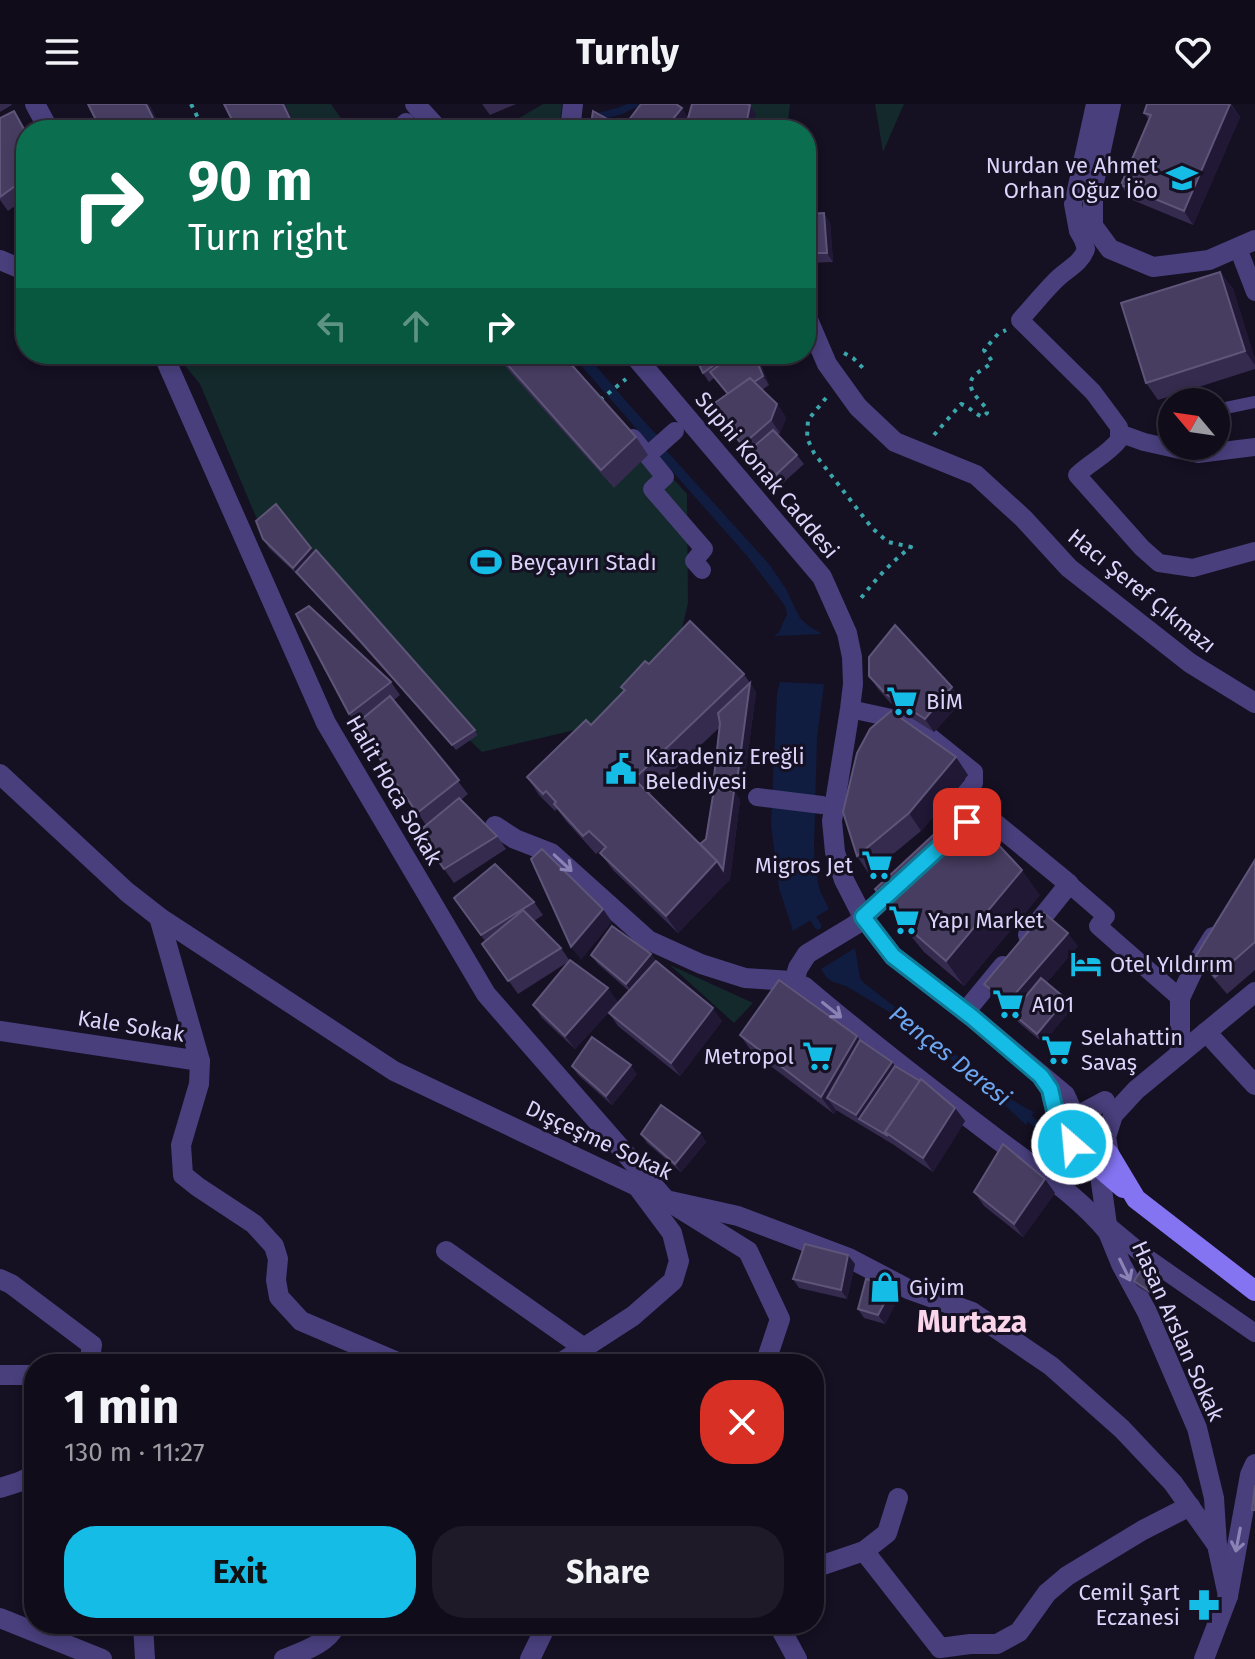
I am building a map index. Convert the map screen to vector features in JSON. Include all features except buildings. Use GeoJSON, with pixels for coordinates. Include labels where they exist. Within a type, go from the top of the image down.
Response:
{"type":"FeatureCollection","features":[{"type":"Feature","properties":{"kind":"main road","name":"Suphi Konak Caddesi"},"geometry":{"type":"LineString","coordinates":[[1073,1130],[1103,1169],[1136,1199],[1254,1290]]}},
{"type":"Feature","properties":{"kind":"street"},"geometry":{"type":"LineString","coordinates":[[1095,104],[1073,204],[1074,218],[1086,249],[1083,258],[1066,270],[1020,320],[1093,392],[1119,427],[1119,440],[1110,451],[1077,475],[1142,548],[1159,563],[1193,568],[1255,551]]}},
{"type":"Feature","properties":{"kind":"street"},"geometry":{"type":"LineString","coordinates":[[1111,104],[1093,187],[1093,226],[1110,249],[1153,267],[1209,260],[1246,244],[1255,292]]}},
{"type":"Feature","properties":{"kind":"street","name":"Hacı Şeref Çıkmazı"},"geometry":{"type":"LineString","coordinates":[[816,338],[827,364],[858,407],[895,442],[976,475],[1024,519],[1069,568],[1190,663],[1255,703]]}},
{"type":"Feature","properties":{"kind":"street","name":"Halit Hoca Sokak"},"geometry":{"type":"LineString","coordinates":[[168,364],[326,723],[486,994],[666,1200]]}},
{"type":"Feature","properties":{"kind":"street","name":"Suphi Konak Caddesi"},"geometry":{"type":"LineString","coordinates":[[641,364],[822,577],[847,633],[852,657],[850,709],[832,821],[835,852],[844,880],[863,917],[893,956],[1065,1095],[1073,1130]]}},
{"type":"Feature","properties":{"kind":"street"},"geometry":{"type":"LineString","coordinates":[[600,400],[665,477],[652,489],[704,549],[694,561],[702,570]]}},
{"type":"Feature","properties":{"kind":"street"},"geometry":{"type":"LineString","coordinates":[[648,455],[675,431]]}},
{"type":"Feature","properties":{"kind":"street"},"geometry":{"type":"LineString","coordinates":[[1119,433],[1198,454],[1255,447]]}},
{"type":"Feature","properties":{"kind":"street"},"geometry":{"type":"LineString","coordinates":[[850,709],[896,719],[923,731],[974,772],[974,783],[964,795],[1106,916],[1098,926],[1180,998]]}},
{"type":"Feature","properties":{"kind":"street","name":"Dışçeşme Sokak"},"geometry":{"type":"LineString","coordinates":[[0,774],[127,892],[159,917],[394,1071],[666,1200],[738,1216],[849,1258],[908,1289],[972,1312],[1051,1366],[1122,1429],[1173,1483],[1217,1545],[1228,1596]]}},
{"type":"Feature","properties":{"kind":"street"},"geometry":{"type":"LineString","coordinates":[[757,797],[822,805]]}},
{"type":"Feature","properties":{"kind":"street"},"geometry":{"type":"LineString","coordinates":[[794,982],[807,954],[855,925],[980,811]]}},
{"type":"Feature","properties":{"kind":"street","name":"Hasan Arslan Sokak"},"geometry":{"type":"LineString","coordinates":[[495,826],[515,839],[551,853],[648,940],[701,964],[745,978],[794,982],[805,987],[1060,1186],[1107,1228],[1255,1333]]}},
{"type":"Feature","properties":{"kind":"street"},"geometry":{"type":"LineString","coordinates":[[965,1012],[1069,884]]}},
{"type":"Feature","properties":{"kind":"street","name":"Kale Sokak"},"geometry":{"type":"LineString","coordinates":[[0,1031],[200,1061],[159,917]]}},
{"type":"Feature","properties":{"kind":"street"},"geometry":{"type":"LineString","coordinates":[[1180,1054],[1180,998],[1195,966],[1220,926]]}},
{"type":"Feature","properties":{"kind":"street"},"geometry":{"type":"LineString","coordinates":[[1073,1130],[1136,1090],[1255,992]]}},
{"type":"Feature","properties":{"kind":"street"},"geometry":{"type":"LineString","coordinates":[[1206,1032],[1252,1076]]}},
{"type":"Feature","properties":{"kind":"street"},"geometry":{"type":"LineString","coordinates":[[200,1061],[199,1084],[181,1145],[183,1175],[254,1224],[274,1246],[278,1259],[276,1280],[279,1297],[301,1321],[379,1354]]}},
{"type":"Feature","properties":{"kind":"street","name":"Suphi Konak Caddesi"},"geometry":{"type":"LineString","coordinates":[[1041,1076],[1073,1130]]}},
{"type":"Feature","properties":{"kind":"street"},"geometry":{"type":"LineString","coordinates":[[1065,1095],[1109,1108]]}},
{"type":"Feature","properties":{"kind":"street","name":"Hasan Arslan Sokak"},"geometry":{"type":"LineString","coordinates":[[1109,1108],[1103,1169],[1107,1228],[1197,1428],[1214,1498],[1217,1545]]}},
{"type":"Feature","properties":{"kind":"street"},"geometry":{"type":"LineString","coordinates":[[1060,1186],[1075,1190],[1103,1169]]}},
{"type":"Feature","properties":{"kind":"street"},"geometry":{"type":"LineString","coordinates":[[575,1354],[633,1316],[673,1281],[679,1261],[672,1233],[637,1186]]}},
{"type":"Feature","properties":{"kind":"street"},"geometry":{"type":"LineString","coordinates":[[666,1200],[748,1251],[780,1319],[768,1354]]}},
{"type":"Feature","properties":{"kind":"street"},"geometry":{"type":"LineString","coordinates":[[446,1251],[584,1348]]}},
{"type":"Feature","properties":{"kind":"street"},"geometry":{"type":"LineString","coordinates":[[0,1279],[92,1345],[91,1354]]}},
{"type":"Feature","properties":{"kind":"street"},"geometry":{"type":"LineString","coordinates":[[0,1375],[24,1375]]}},
{"type":"Feature","properties":{"kind":"street"},"geometry":{"type":"LineString","coordinates":[[1204,1659],[1228,1596],[1250,1475],[1255,1464]]}},
{"type":"Feature","properties":{"kind":"street"},"geometry":{"type":"LineString","coordinates":[[0,1488],[24,1480]]}},
{"type":"Feature","properties":{"kind":"street"},"geometry":{"type":"LineString","coordinates":[[824,1565],[864,1551],[887,1533],[898,1498]]}},
{"type":"Feature","properties":{"kind":"street"},"geometry":{"type":"LineString","coordinates":[[864,1551],[933,1653],[970,1644],[997,1644],[1019,1632],[1047,1593],[1067,1576],[1190,1506]]}},
{"type":"Feature","properties":{"kind":"street"},"geometry":{"type":"LineString","coordinates":[[0,1618],[24,1628]]}},
{"type":"Feature","properties":{"kind":"street"},"geometry":{"type":"LineString","coordinates":[[40,1634],[102,1659]]}},
{"type":"Feature","properties":{"kind":"street"},"geometry":{"type":"LineString","coordinates":[[144,1634],[145,1659]]}},
{"type":"Feature","properties":{"kind":"street"},"geometry":{"type":"LineString","coordinates":[[284,1659],[318,1645],[331,1634]]}},
{"type":"Feature","properties":{"kind":"street"},"geometry":{"type":"LineString","coordinates":[[530,1659],[542,1634]]}},
{"type":"Feature","properties":{"kind":"street"},"geometry":{"type":"LineString","coordinates":[[783,1634],[797,1659]]}},
{"type":"Feature","properties":{"kind":"lane"},"geometry":{"type":"LineString","coordinates":[[1230,407],[1255,402]]}},
{"type":"Feature","properties":{"kind":"path"},"geometry":{"type":"LineString","coordinates":[[941,445],[933,436],[961,404],[977,415],[983,417],[987,413],[971,390],[970,380],[992,361],[984,350],[988,345],[998,334],[1020,320]]}},
{"type":"Feature","properties":{"kind":"path"},"geometry":{"type":"LineString","coordinates":[[600,400],[627,378]]}},
{"type":"Feature","properties":{"kind":"path"},"geometry":{"type":"LineString","coordinates":[[828,389],[826,398],[808,420],[807,438],[814,453],[872,528],[888,542],[911,547],[877,576],[858,602]]}},
{"type":"Feature","properties":{"kind":"green space"},"geometry":{"type":"Polygon","coordinates":[[[285,104],[331,104],[342,120],[293,120],[285,104]]]}},
{"type":"Feature","properties":{"kind":"green space"},"geometry":{"type":"Polygon","coordinates":[[[543,104],[562,104],[560,120],[516,120],[543,104]]]}},
{"type":"Feature","properties":{"kind":"green space"},"geometry":{"type":"Polygon","coordinates":[[[720,104],[790,104],[788,120],[755,120],[756,114],[720,104]]]}},
{"type":"Feature","properties":{"kind":"green space"},"geometry":{"type":"Polygon","coordinates":[[[875,104],[904,104],[883,152],[875,104]]]}},
{"type":"Feature","properties":{"kind":"green space","name":"Beyçayırı Stadı"},"geometry":{"type":"Polygon","coordinates":[[[183,364],[570,364],[687,494],[688,603],[680,637],[596,725],[482,752],[269,548],[200,384],[183,364]]]}},
{"type":"Feature","properties":{"kind":"green space"},"geometry":{"type":"Polygon","coordinates":[[[670,965],[753,1003],[734,1023],[670,965]]]}},
{"type":"Feature","properties":{"kind":"water"},"geometry":{"type":"Polygon","coordinates":[[[580,364],[594,364],[659,437],[650,444],[580,364]]]}},
{"type":"Feature","properties":{"kind":"water"},"geometry":{"type":"Polygon","coordinates":[[[664,448],[769,564],[800,618],[822,634],[774,636],[787,614],[785,606],[748,557],[657,454],[664,448]]]}},
{"type":"Feature","properties":{"kind":"water"},"geometry":{"type":"Polygon","coordinates":[[[780,682],[824,684],[817,738],[814,847],[820,891],[829,909],[793,931],[779,888],[771,824],[780,682]]]}},
{"type":"Feature","properties":{"kind":"water"},"geometry":{"type":"Polygon","coordinates":[[[855,948],[863,982],[998,1090],[1034,1112],[1026,1125],[981,1083],[891,1013],[827,978],[821,969],[855,948]]]}},
{"type":"Feature","properties":{"kind":"waterway"},"geometry":{"type":"LineString","coordinates":[[601,116],[635,104]]}},
{"type":"Feature","properties":{"kind":"waterway","name":"Pençes Deresi"},"geometry":{"type":"LineString","coordinates":[[808,911],[818,926]]}},
{"type":"Feature","properties":{"kind":"waterway","name":"Pençes Deresi"},"geometry":{"type":"LineString","coordinates":[[1025,1115],[1068,1150]]}},
{"type":"Feature","properties":{"kind":"place","name":"Nurdan ve Ahmet Orhan Oğuz İöo"},"geometry":{"type":"Point","coordinates":[1182,178]}},
{"type":"Feature","properties":{"kind":"place","name":"Beyçayırı Stadı"},"geometry":{"type":"Point","coordinates":[486,562]}},
{"type":"Feature","properties":{"kind":"place","name":"BİM"},"geometry":{"type":"Point","coordinates":[902,701]}},
{"type":"Feature","properties":{"kind":"place","name":"Karadeniz Ereğli Belediyesi"},"geometry":{"type":"Point","coordinates":[621,769]}},
{"type":"Feature","properties":{"kind":"place","name":"Migros Jet"},"geometry":{"type":"Point","coordinates":[877,865]}},
{"type":"Feature","properties":{"kind":"place","name":"Yapı Market"},"geometry":{"type":"Point","coordinates":[904,920]}},
{"type":"Feature","properties":{"kind":"place","name":"Otel Yıldırım"},"geometry":{"type":"Point","coordinates":[1086,964]}},
{"type":"Feature","properties":{"kind":"place","name":"A101"},"geometry":{"type":"Point","coordinates":[1008,1004]}},
{"type":"Feature","properties":{"kind":"place","name":"Selahattin Savaş"},"geometry":{"type":"Point","coordinates":[1057,1050]}},
{"type":"Feature","properties":{"kind":"place","name":"Metropol"},"geometry":{"type":"Point","coordinates":[818,1056]}},
{"type":"Feature","properties":{"kind":"place","name":"Giyim"},"geometry":{"type":"Point","coordinates":[885,1287]}},
{"type":"Feature","properties":{"kind":"place","name":"Cemil Şart Eczanesi"},"geometry":{"type":"Point","coordinates":[1204,1605]}},
{"type":"Feature","properties":{"kind":"district","name":"Murtaza"},"geometry":{"type":"Point","coordinates":[972,1322]}},
{"type":"Feature","properties":{"kind":"route"},"geometry":{"type":"LineString","coordinates":[[967,822],[863,917],[893,956],[1041,1076],[1050,1089],[1061,1137],[1072,1144]]}}]}
